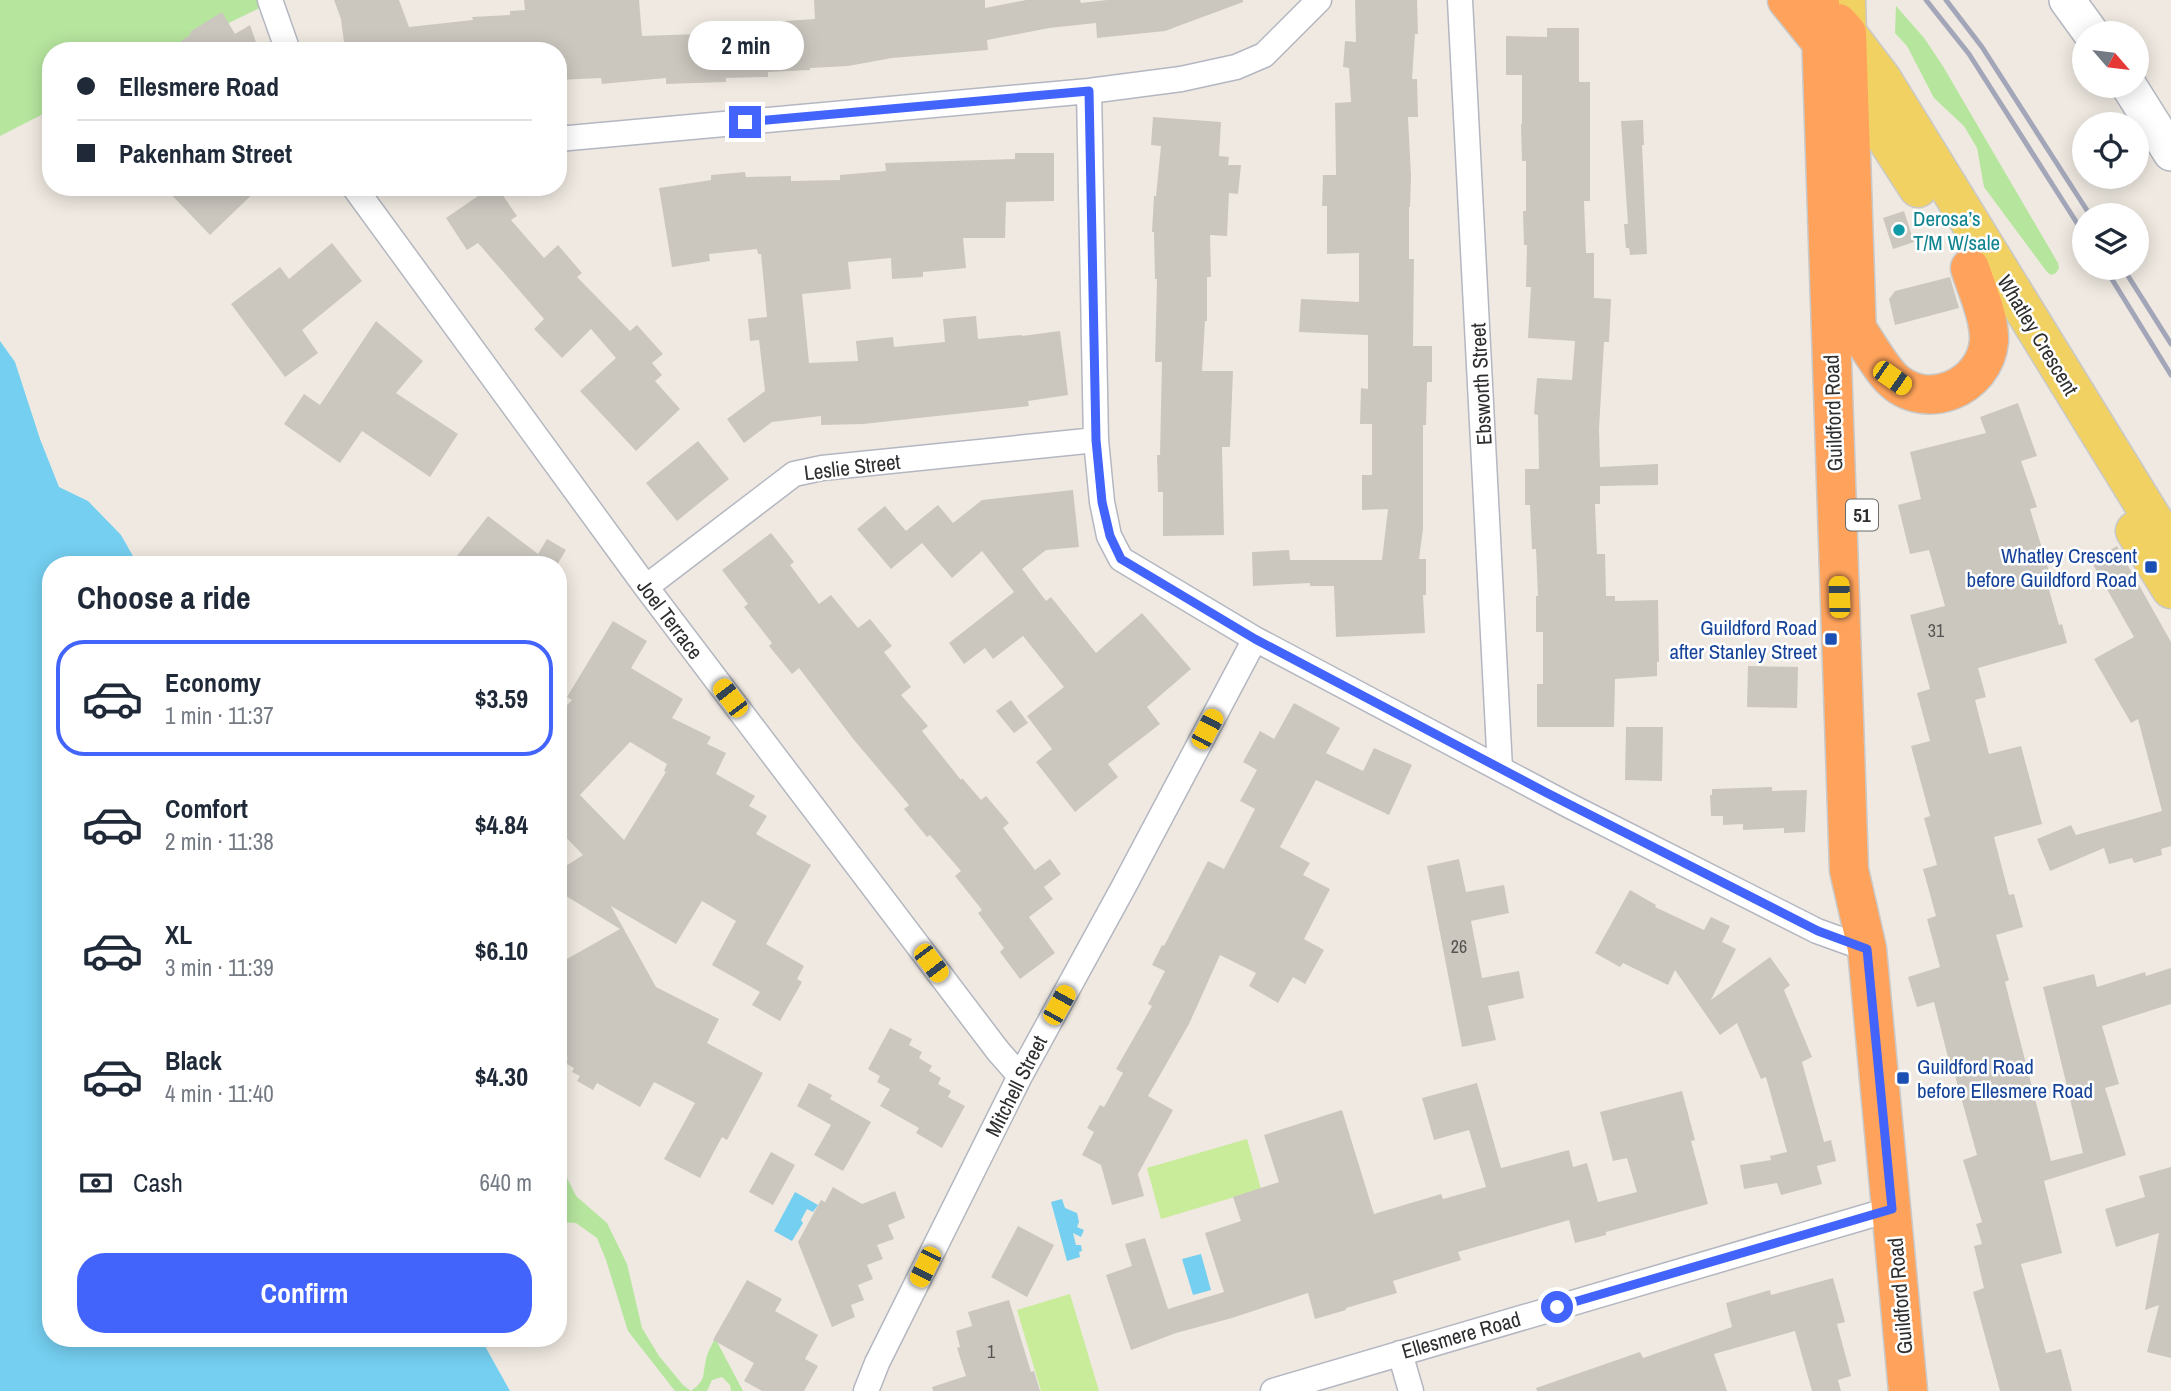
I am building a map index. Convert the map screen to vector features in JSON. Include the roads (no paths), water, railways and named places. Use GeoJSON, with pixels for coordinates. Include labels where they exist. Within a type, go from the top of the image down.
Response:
{"type":"FeatureCollection","features":[{"type":"Feature","properties":{"kind":"highway","name":"Guildford Road"},"geometry":{"type":"LineString","coordinates":[[1827,23],[1857,329],[1872,869],[1867,949]]}},
{"type":"Feature","properties":{"kind":"highway","name":"Guildford Road"},"geometry":{"type":"LineString","coordinates":[[1827,23],[1849,870],[1867,949],[1908,1391]]}},
{"type":"Feature","properties":{"kind":"highway"},"geometry":{"type":"LineString","coordinates":[[1857,329],[1892,378],[1907,389],[1925,394],[1943,394],[1961,387],[1975,374],[1985,358],[1989,340],[1987,322],[1969,268]]}},
{"type":"Feature","properties":{"kind":"main road","name":"Whatley Crescent"},"geometry":{"type":"LineString","coordinates":[[1827,23],[1969,268],[2171,589]]}},
{"type":"Feature","properties":{"kind":"main road","name":"Whatley Crescent"},"geometry":{"type":"LineString","coordinates":[[1827,23],[1882,79],[2171,549]]}},
{"type":"Feature","properties":{"kind":"street"},"geometry":{"type":"LineString","coordinates":[[270,0],[285,42]]}},
{"type":"Feature","properties":{"kind":"street"},"geometry":{"type":"LineString","coordinates":[[567,138],[1089,91],[1181,79],[1236,67],[1264,55],[1319,0]]}},
{"type":"Feature","properties":{"kind":"street","name":"Ebsworth Street"},"geometry":{"type":"LineString","coordinates":[[1460,0],[1500,769]]}},
{"type":"Feature","properties":{"kind":"street"},"geometry":{"type":"LineString","coordinates":[[2067,0],[2082,21]]}},
{"type":"Feature","properties":{"kind":"street"},"geometry":{"type":"LineString","coordinates":[[1089,91],[1096,440],[1102,502],[1110,536],[1121,559],[1255,639],[1500,769],[1818,931],[1867,949]]}},
{"type":"Feature","properties":{"kind":"street"},"geometry":{"type":"LineString","coordinates":[[2137,98],[2171,153]]}},
{"type":"Feature","properties":{"kind":"street","name":"Joel Terrace"},"geometry":{"type":"LineString","coordinates":[[361,196],[646,587],[998,1051],[1020,1076]]}},
{"type":"Feature","properties":{"kind":"street","name":"Leslie Street"},"geometry":{"type":"LineString","coordinates":[[646,587],[794,474],[822,468],[1096,440]]}},
{"type":"Feature","properties":{"kind":"street","name":"Mitchell Street"},"geometry":{"type":"LineString","coordinates":[[866,1391],[877,1363],[1020,1076],[1255,639]]}},
{"type":"Feature","properties":{"kind":"street","name":"Ellesmere Road"},"geometry":{"type":"LineString","coordinates":[[1272,1391],[1892,1209]]}},
{"type":"Feature","properties":{"kind":"street"},"geometry":{"type":"LineString","coordinates":[[1400,1353],[1411,1391]]}},
{"type":"Feature","properties":{"kind":"water"},"geometry":{"type":"Polygon","coordinates":[[[0,341],[15,362],[59,487],[88,501],[121,535],[133,556],[42,556],[42,1347],[485,1347],[510,1391],[0,1391],[0,341]]]}},
{"type":"Feature","properties":{"kind":"water"},"geometry":{"type":"Polygon","coordinates":[[[795,1192],[818,1205],[813,1212],[807,1209],[801,1220],[803,1223],[792,1241],[774,1231],[795,1192]]]}},
{"type":"Feature","properties":{"kind":"water"},"geometry":{"type":"Polygon","coordinates":[[[1062,1199],[1065,1208],[1077,1213],[1077,1227],[1084,1230],[1081,1237],[1073,1233],[1076,1245],[1081,1245],[1080,1257],[1067,1261],[1051,1202],[1062,1199]]]}},
{"type":"Feature","properties":{"kind":"water"},"geometry":{"type":"Polygon","coordinates":[[[1201,1254],[1211,1290],[1193,1295],[1182,1259],[1201,1254]]]}},
{"type":"Feature","properties":{"kind":"railway"},"geometry":{"type":"LineString","coordinates":[[1926,0],[1969,54],[2072,215]]}},
{"type":"Feature","properties":{"kind":"railway"},"geometry":{"type":"LineString","coordinates":[[1946,0],[1982,47],[2082,203]]}},
{"type":"Feature","properties":{"kind":"railway"},"geometry":{"type":"LineString","coordinates":[[2112,280],[2171,375]]}},
{"type":"Feature","properties":{"kind":"railway"},"geometry":{"type":"LineString","coordinates":[[2131,280],[2171,344]]}},
{"type":"Feature","properties":{"kind":"place","name":"Derosa’s T/M W/sale"},"geometry":{"type":"Point","coordinates":[1899,230]}},
{"type":"Feature","properties":{"kind":"place","name":"Whatley Crescent before Guildford Road"},"geometry":{"type":"Point","coordinates":[2151,567]}},
{"type":"Feature","properties":{"kind":"place","name":"Guildford Road after Stanley Street"},"geometry":{"type":"Point","coordinates":[1831,639]}},
{"type":"Feature","properties":{"kind":"place","name":"Guildford Road before Ellesmere Road"},"geometry":{"type":"Point","coordinates":[1903,1078]}}]}
